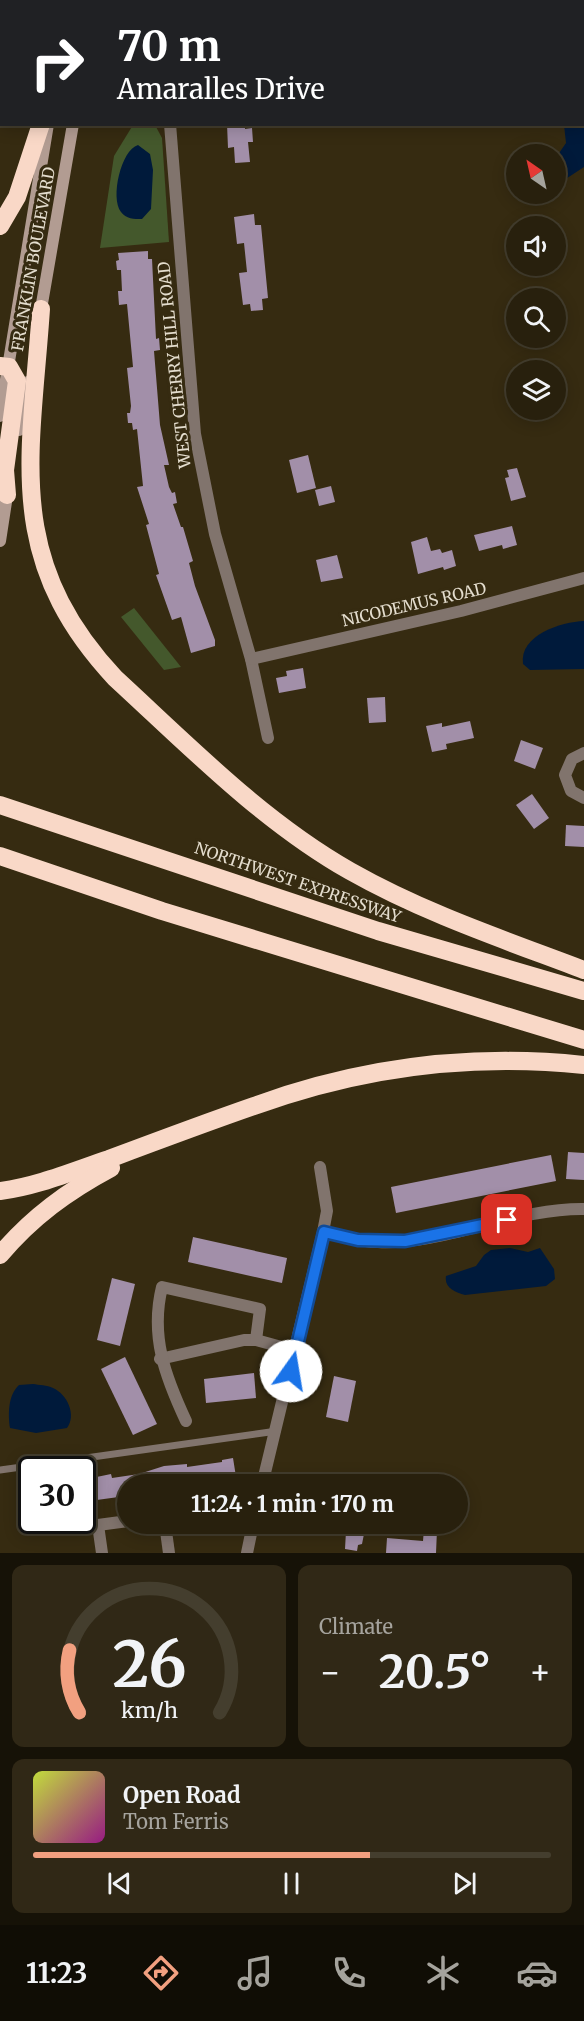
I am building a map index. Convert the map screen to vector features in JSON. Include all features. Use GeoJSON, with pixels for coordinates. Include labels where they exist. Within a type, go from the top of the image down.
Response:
{"type":"FeatureCollection","features":[{"type":"Feature","properties":{"kind":"highway"},"geometry":{"type":"LineString","coordinates":[[0,226],[17,197],[40,126]]}},
{"type":"Feature","properties":{"kind":"highway"},"geometry":{"type":"LineString","coordinates":[[41,309],[30,446],[35,527],[44,566],[57,599],[70,622],[97,659],[115,678],[249,798],[307,844],[348,870],[393,894],[454,921],[584,970]]}},
{"type":"Feature","properties":{"kind":"highway"},"geometry":{"type":"LineString","coordinates":[[4,366],[17,381],[18,391],[5,470],[7,495]]}},
{"type":"Feature","properties":{"kind":"highway"},"geometry":{"type":"LineString","coordinates":[[0,794],[179,863]]}},
{"type":"Feature","properties":{"kind":"highway","name":"NORTHWEST EXPRESSWAY"},"geometry":{"type":"LineString","coordinates":[[0,805],[378,931],[584,991]]}},
{"type":"Feature","properties":{"kind":"highway"},"geometry":{"type":"LineString","coordinates":[[0,855],[162,911],[584,1040]]}},
{"type":"Feature","properties":{"kind":"highway"},"geometry":{"type":"LineString","coordinates":[[0,1191],[53,1179],[327,1082],[415,1064],[523,1059],[584,1065]]}},
{"type":"Feature","properties":{"kind":"highway"},"geometry":{"type":"LineString","coordinates":[[0,1255],[18,1234],[59,1198],[112,1167],[186,1132]]}},
{"type":"Feature","properties":{"kind":"main road","name":"FRANKLIN BOULEVARD"},"geometry":{"type":"LineString","coordinates":[[0,416],[4,366],[48,126]]}},
{"type":"Feature","properties":{"kind":"main road","name":"FRANKLIN BOULEVARD"},"geometry":{"type":"LineString","coordinates":[[0,541],[73,126]]}},
{"type":"Feature","properties":{"kind":"street","name":"WEST CHERRY HILL ROAD"},"geometry":{"type":"LineString","coordinates":[[170,126],[195,434],[215,534],[252,659],[268,738]]}},
{"type":"Feature","properties":{"kind":"street","name":"NICODEMUS ROAD"},"geometry":{"type":"LineString","coordinates":[[252,659],[461,611],[584,578]]}},
{"type":"Feature","properties":{"kind":"street"},"geometry":{"type":"LineString","coordinates":[[584,753],[572,759],[565,775],[571,791],[584,798]]}},
{"type":"Feature","properties":{"kind":"street"},"geometry":{"type":"LineString","coordinates":[[265,1474],[324,1232],[327,1211],[320,1167]]}},
{"type":"Feature","properties":{"kind":"street"},"geometry":{"type":"LineString","coordinates":[[324,1232],[358,1240],[405,1241],[537,1215],[584,1209]]}},
{"type":"Feature","properties":{"kind":"street"},"geometry":{"type":"LineString","coordinates":[[186,1421],[160,1359],[157,1319],[162,1287],[260,1309],[256,1340]]}},
{"type":"Feature","properties":{"kind":"street"},"geometry":{"type":"LineString","coordinates":[[160,1359],[225,1343],[256,1340],[296,1351]]}},
{"type":"Feature","properties":{"kind":"street"},"geometry":{"type":"LineString","coordinates":[[102,1553],[98,1525],[117,1522]]}},
{"type":"Feature","properties":{"kind":"street"},"geometry":{"type":"LineString","coordinates":[[166,1534],[169,1553]]}},
{"type":"Feature","properties":{"kind":"street"},"geometry":{"type":"LineString","coordinates":[[247,1553],[251,1534]]}},
{"type":"Feature","properties":{"kind":"lane"},"geometry":{"type":"LineString","coordinates":[[0,1470],[277,1431]]}},
{"type":"Feature","properties":{"kind":"green space"},"geometry":{"type":"Polygon","coordinates":[[[132,126],[156,126],[162,138],[169,242],[100,248],[114,156],[132,126]]]}},
{"type":"Feature","properties":{"kind":"green space"},"geometry":{"type":"Polygon","coordinates":[[[134,608],[181,667],[164,670],[121,617],[134,608]]]}},
{"type":"Feature","properties":{"kind":"water"},"geometry":{"type":"Polygon","coordinates":[[[564,126],[584,126],[584,167],[566,179],[566,144],[564,126]]]}},
{"type":"Feature","properties":{"kind":"water"},"geometry":{"type":"Polygon","coordinates":[[[138,145],[150,154],[153,170],[151,209],[142,219],[125,216],[118,205],[117,196],[122,165],[132,149],[138,145]]]}},
{"type":"Feature","properties":{"kind":"water"},"geometry":{"type":"Polygon","coordinates":[[[584,621],[584,669],[530,670],[523,664],[524,654],[534,638],[554,627],[584,621]]]}},
{"type":"Feature","properties":{"kind":"water"},"geometry":{"type":"Polygon","coordinates":[[[510,1248],[528,1252],[540,1248],[554,1269],[555,1279],[546,1286],[465,1295],[448,1286],[446,1276],[476,1266],[491,1250],[510,1248]]]}},
{"type":"Feature","properties":{"kind":"water"},"geometry":{"type":"Polygon","coordinates":[[[33,1384],[51,1387],[66,1400],[71,1411],[67,1428],[36,1433],[10,1428],[9,1411],[15,1389],[19,1385],[33,1384]]]}},
{"type":"Feature","properties":{"kind":"building"},"geometry":{"type":"Polygon","coordinates":[[[227,126],[252,128],[253,142],[248,142],[250,162],[235,163],[234,147],[228,148],[227,126]]]}},
{"type":"Feature","properties":{"kind":"building"},"geometry":{"type":"Polygon","coordinates":[[[254,214],[255,225],[261,225],[268,298],[262,299],[263,310],[251,311],[250,304],[243,305],[239,273],[247,272],[244,243],[237,244],[234,217],[254,214]]]}},
{"type":"Feature","properties":{"kind":"building"},"geometry":{"type":"Polygon","coordinates":[[[148,251],[148,259],[152,259],[156,339],[159,338],[160,350],[154,351],[160,425],[169,465],[164,465],[169,487],[172,493],[175,492],[177,503],[173,504],[181,527],[183,527],[193,561],[189,563],[195,586],[215,640],[215,646],[191,653],[181,617],[172,620],[156,575],[159,574],[146,525],[149,524],[137,487],[143,486],[137,429],[133,430],[132,423],[128,423],[127,413],[130,413],[131,406],[127,368],[133,367],[127,304],[119,305],[118,291],[122,291],[121,270],[117,270],[116,261],[119,260],[118,253],[148,251]]]}},
{"type":"Feature","properties":{"kind":"building"},"geometry":{"type":"Polygon","coordinates":[[[308,455],[316,488],[297,493],[289,460],[308,455]]]}},
{"type":"Feature","properties":{"kind":"building"},"geometry":{"type":"Polygon","coordinates":[[[517,468],[526,497],[511,501],[505,478],[509,477],[507,470],[517,468]]]}},
{"type":"Feature","properties":{"kind":"building"},"geometry":{"type":"Polygon","coordinates":[[[331,486],[335,502],[319,506],[315,490],[331,486]]]}},
{"type":"Feature","properties":{"kind":"building"},"geometry":{"type":"Polygon","coordinates":[[[512,526],[517,545],[503,549],[502,545],[479,551],[474,535],[512,526]]]}},
{"type":"Feature","properties":{"kind":"building"},"geometry":{"type":"Polygon","coordinates":[[[427,537],[431,551],[440,549],[442,553],[452,550],[456,566],[418,574],[411,542],[427,537]]]}},
{"type":"Feature","properties":{"kind":"building"},"geometry":{"type":"Polygon","coordinates":[[[337,555],[343,578],[321,582],[316,560],[337,555]]]}},
{"type":"Feature","properties":{"kind":"building"},"geometry":{"type":"Polygon","coordinates":[[[303,668],[306,688],[279,693],[276,678],[287,676],[286,671],[303,668]]]}},
{"type":"Feature","properties":{"kind":"building"},"geometry":{"type":"Polygon","coordinates":[[[385,697],[386,722],[369,723],[367,698],[385,697]]]}},
{"type":"Feature","properties":{"kind":"building"},"geometry":{"type":"Polygon","coordinates":[[[470,721],[474,738],[446,744],[447,749],[432,752],[426,726],[442,723],[442,727],[470,721]]]}},
{"type":"Feature","properties":{"kind":"building"},"geometry":{"type":"Polygon","coordinates":[[[521,740],[543,748],[535,769],[514,761],[521,740]]]}},
{"type":"Feature","properties":{"kind":"building"},"geometry":{"type":"Polygon","coordinates":[[[532,794],[549,818],[534,829],[516,805],[532,794]]]}},
{"type":"Feature","properties":{"kind":"building"},"geometry":{"type":"Polygon","coordinates":[[[566,825],[584,826],[584,847],[565,846],[566,825]]]}},
{"type":"Feature","properties":{"kind":"building"},"geometry":{"type":"Polygon","coordinates":[[[568,1152],[584,1153],[584,1180],[566,1179],[568,1152]]]}},
{"type":"Feature","properties":{"kind":"building"},"geometry":{"type":"Polygon","coordinates":[[[551,1155],[556,1181],[396,1213],[391,1187],[551,1155]]]}},
{"type":"Feature","properties":{"kind":"building"},"geometry":{"type":"Polygon","coordinates":[[[193,1237],[287,1258],[282,1283],[188,1262],[193,1237]]]}},
{"type":"Feature","properties":{"kind":"building"},"geometry":{"type":"Polygon","coordinates":[[[112,1278],[135,1284],[120,1346],[97,1340],[112,1278]]]}},
{"type":"Feature","properties":{"kind":"building"},"geometry":{"type":"Polygon","coordinates":[[[125,1357],[157,1424],[133,1435],[101,1369],[125,1357]]]}},
{"type":"Feature","properties":{"kind":"building"},"geometry":{"type":"Polygon","coordinates":[[[254,1373],[256,1398],[206,1403],[204,1379],[254,1373]]]}},
{"type":"Feature","properties":{"kind":"building"},"geometry":{"type":"Polygon","coordinates":[[[334,1376],[356,1381],[348,1422],[326,1417],[334,1376]]]}},
{"type":"Feature","properties":{"kind":"building"},"geometry":{"type":"Polygon","coordinates":[[[233,1458],[236,1474],[139,1474],[164,1466],[187,1464],[187,1467],[222,1462],[222,1460],[233,1458]]]}},
{"type":"Feature","properties":{"kind":"building"},"geometry":{"type":"Polygon","coordinates":[[[111,1474],[112,1478],[117,1477],[117,1497],[96,1500],[96,1477],[111,1474]]]}},
{"type":"Feature","properties":{"kind":"building"},"geometry":{"type":"Polygon","coordinates":[[[346,1534],[364,1534],[362,1544],[358,1545],[357,1551],[345,1549],[346,1534]]]}},
{"type":"Feature","properties":{"kind":"building"},"geometry":{"type":"Polygon","coordinates":[[[424,1534],[437,1534],[436,1553],[386,1553],[387,1538],[423,1541],[424,1534]]]}},
{"type":"Feature","properties":{"kind":"route"},"geometry":{"type":"LineString","coordinates":[[291,1371],[324,1232],[379,1243],[405,1241],[507,1220]]}}]}
